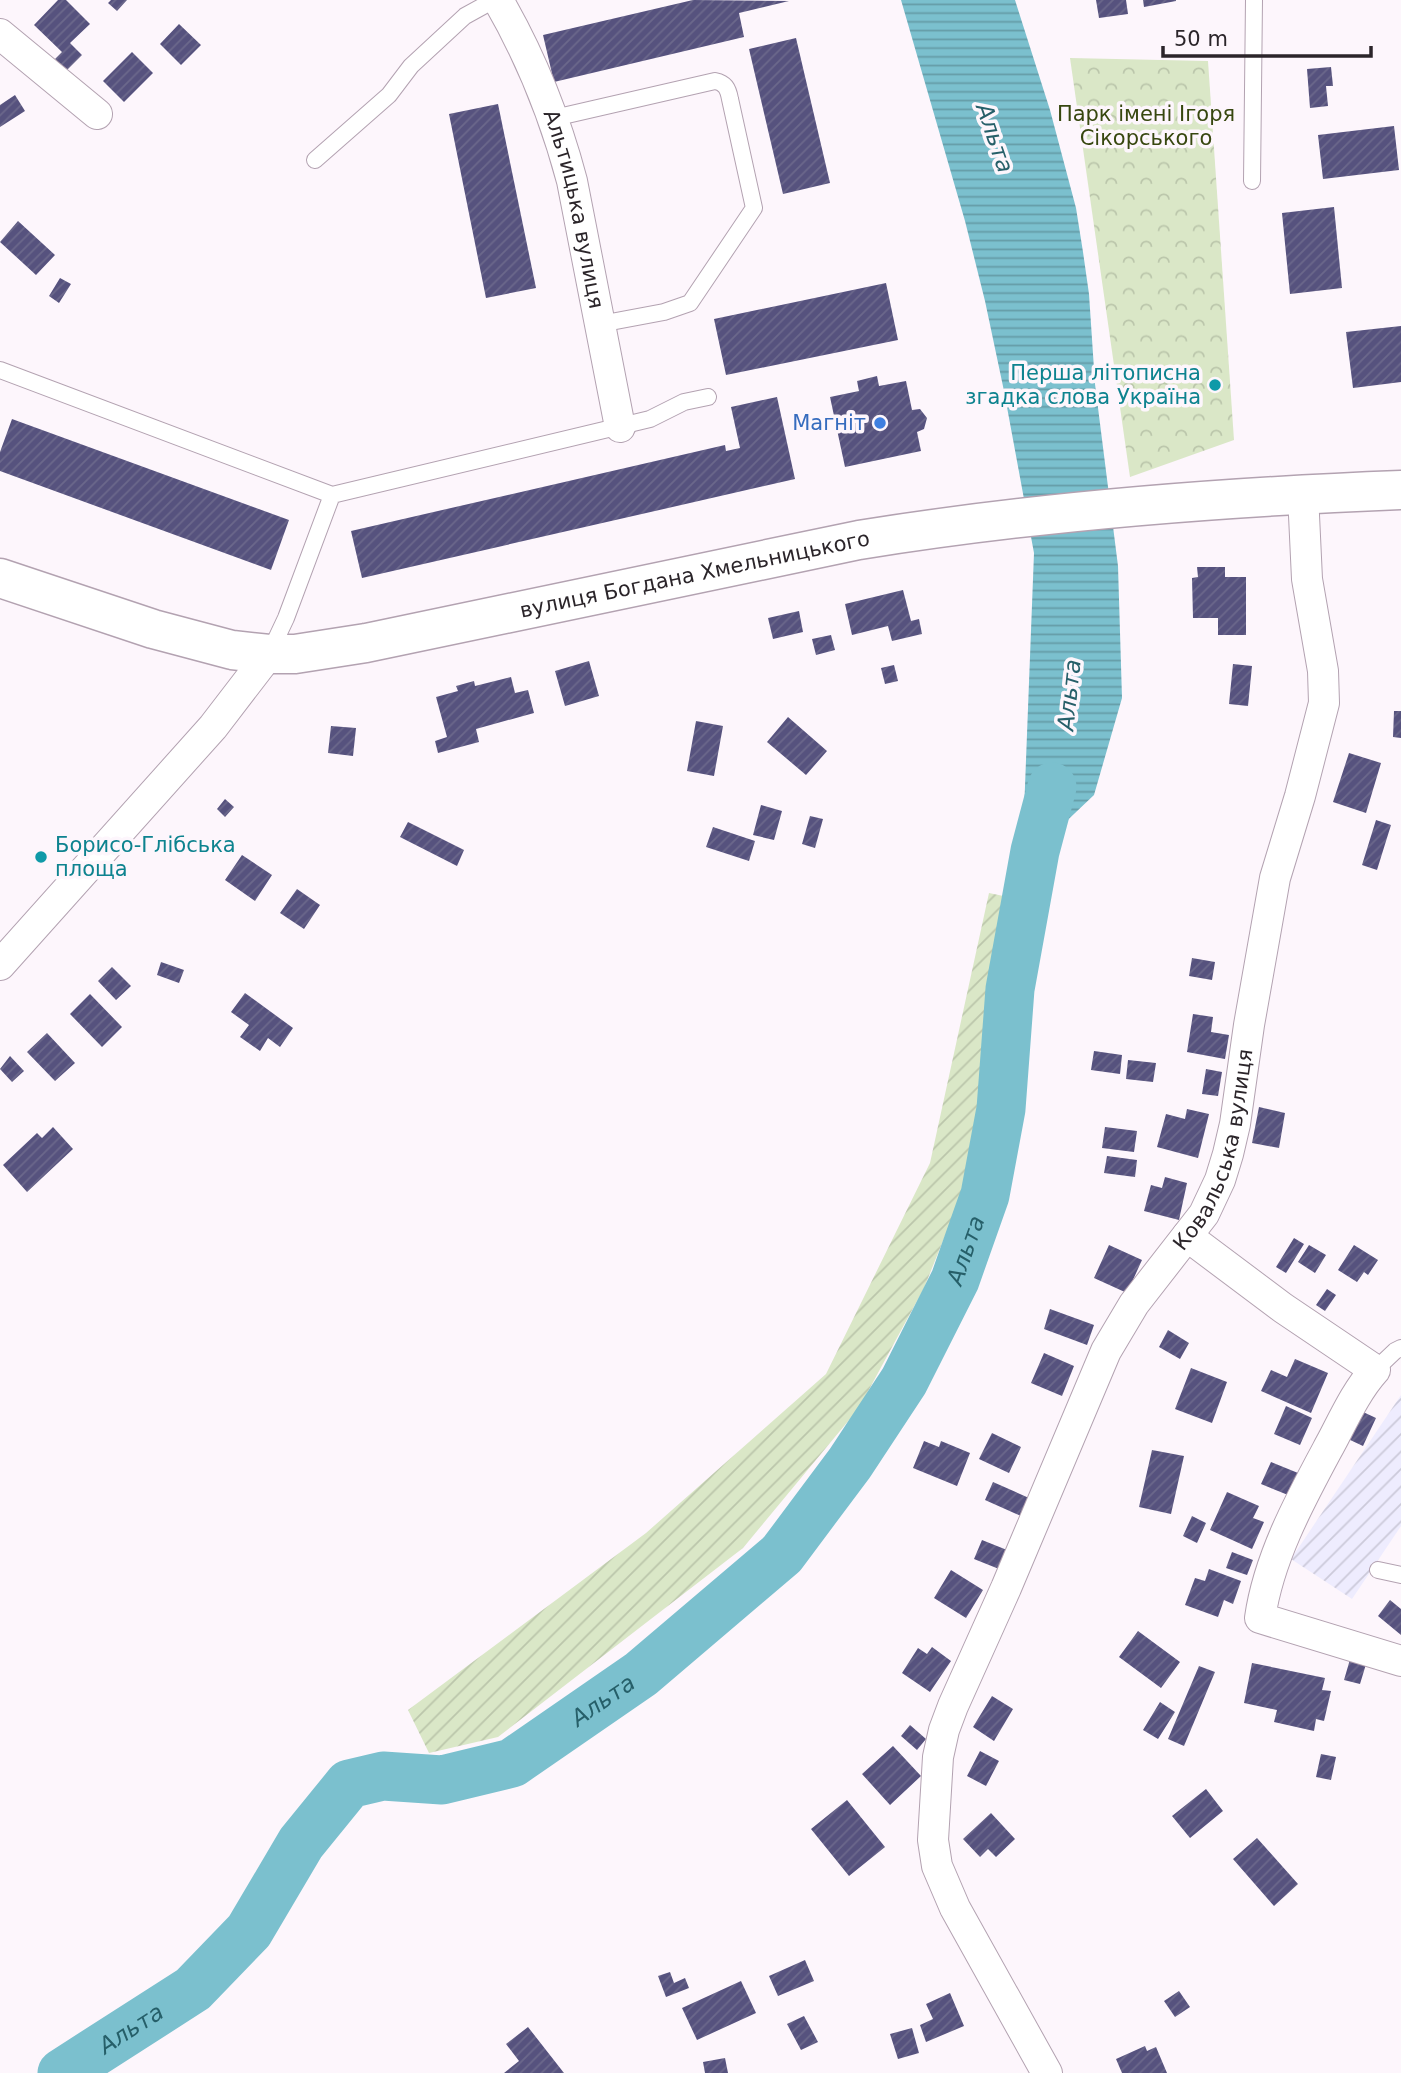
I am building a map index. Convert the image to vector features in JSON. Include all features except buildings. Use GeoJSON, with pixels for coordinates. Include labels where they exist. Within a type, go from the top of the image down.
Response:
{"type":"FeatureCollection","features":[{"type":"Feature","properties":{"kind":"main road","name":"вулиця Богдана Хмельницького"},"geometry":{"type":"LineString","coordinates":[[0,578],[197,642],[233,650],[295,654],[366,643],[859,540],[998,520],[1154,504],[1401,490]]}},
{"type":"Feature","properties":{"kind":"street","name":"Альтицька вулиця"},"geometry":{"type":"LineString","coordinates":[[496,0],[528,58],[554,118],[572,181],[620,427]]}},
{"type":"Feature","properties":{"kind":"street"},"geometry":{"type":"LineString","coordinates":[[0,34],[97,114]]}},
{"type":"Feature","properties":{"kind":"street","name":"Ковальська вулиця"},"geometry":{"type":"LineString","coordinates":[[1047,2073],[955,1908],[937,1866],[933,1840],[938,1757],[953,1706],[1107,1351],[1134,1304],[1212,1199],[1228,1154],[1275,878],[1324,703],[1323,671],[1307,579],[1303,494]]}},
{"type":"Feature","properties":{"kind":"street"},"geometry":{"type":"LineString","coordinates":[[0,965],[214,727],[269,654]]}},
{"type":"Feature","properties":{"kind":"street"},"geometry":{"type":"LineString","coordinates":[[1187,1236],[1283,1308],[1375,1370],[1322,1458],[1282,1542],[1267,1582],[1260,1618],[1401,1661]]}},
{"type":"Feature","properties":{"kind":"lane"},"geometry":{"type":"LineString","coordinates":[[315,160],[389,95],[411,66],[465,16],[496,0]]}},
{"type":"Feature","properties":{"kind":"lane"},"geometry":{"type":"LineString","coordinates":[[1252,181],[1254,0]]}},
{"type":"Feature","properties":{"kind":"lane"},"geometry":{"type":"LineString","coordinates":[[554,118],[715,81],[723,83],[728,89],[754,208],[690,303],[664,312],[600,324]]}},
{"type":"Feature","properties":{"kind":"lane"},"geometry":{"type":"LineString","coordinates":[[0,370],[332,495],[620,427],[650,419],[684,402],[708,397]]}},
{"type":"Feature","properties":{"kind":"lane"},"geometry":{"type":"LineString","coordinates":[[269,654],[286,618],[332,495]]}},
{"type":"Feature","properties":{"kind":"lane"},"geometry":{"type":"LineString","coordinates":[[1375,1370],[1401,1348]]}},
{"type":"Feature","properties":{"kind":"lane"},"geometry":{"type":"LineString","coordinates":[[1378,1570],[1401,1575]]}},
{"type":"Feature","properties":{"kind":"shaded area"},"geometry":{"type":"Polygon","coordinates":[[[1401,1395],[1401,1526],[1352,1599],[1291,1559],[1401,1395]]]}},
{"type":"Feature","properties":{"kind":"green space","name":"Парк імені Ігоря Сікорського"},"geometry":{"type":"Polygon","coordinates":[[[1070,58],[1208,61],[1234,440],[1130,477],[1070,58]]]}},
{"type":"Feature","properties":{"kind":"green space"},"geometry":{"type":"Polygon","coordinates":[[[989,893],[1013,898],[995,994],[974,1164],[924,1288],[859,1408],[743,1548],[498,1737],[429,1753],[408,1710],[646,1533],[826,1374],[930,1163],[989,893]]]}},
{"type":"Feature","properties":{"kind":"water"},"geometry":{"type":"Polygon","coordinates":[[[901,0],[1015,0],[1050,110],[1076,208],[1083,252],[1089,294],[1095,384],[1118,566],[1122,698],[1094,795],[1035,851],[1024,812],[1034,553],[985,301],[965,221],[901,0]]]}},
{"type":"Feature","properties":{"kind":"waterway","name":"Альта"},"geometry":{"type":"LineString","coordinates":[[62,2073],[193,1989],[249,1931],[301,1843],[349,1784],[383,1776],[442,1780],[512,1763],[641,1674],[782,1554],[850,1463],[904,1381],[955,1280],[985,1195],[1001,1109],[1010,989],[1035,851],[1052,787]]}},
{"type":"Feature","properties":{"kind":"place","name":"Перша літописна згадка слова Україна"},"geometry":{"type":"Point","coordinates":[1215,385]}},
{"type":"Feature","properties":{"kind":"place","name":"Магніт"},"geometry":{"type":"Point","coordinates":[880,423]}},
{"type":"Feature","properties":{"kind":"place","name":"Борисо-Глібська площа"},"geometry":{"type":"Point","coordinates":[41,857]}}]}
